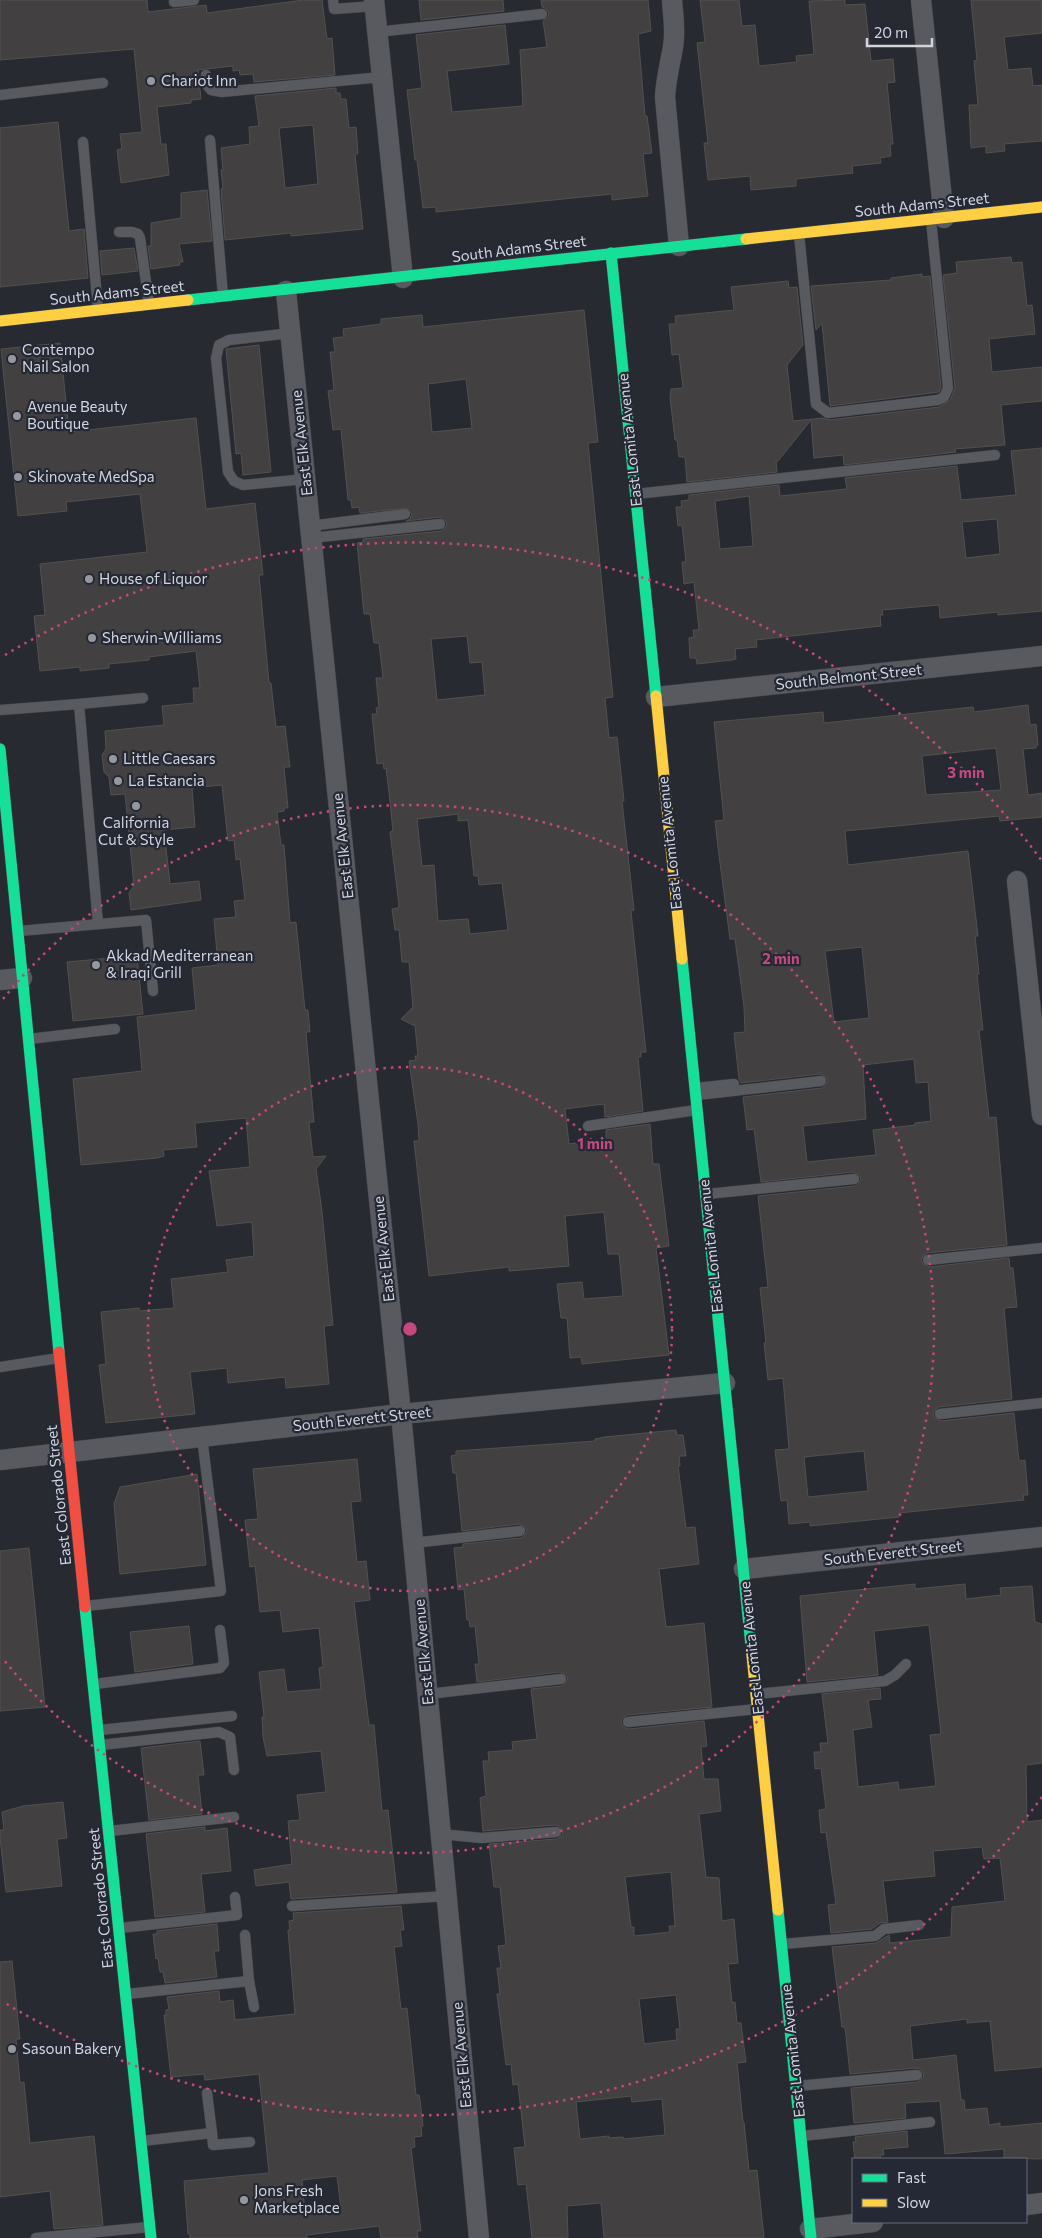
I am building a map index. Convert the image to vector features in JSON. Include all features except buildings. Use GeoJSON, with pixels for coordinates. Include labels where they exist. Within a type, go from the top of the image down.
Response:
{"type":"FeatureCollection","features":[{"type":"Feature","properties":{"kind":"street"},"geometry":{"type":"LineString","coordinates":[[672,0],[673,46],[666,76],[665,97],[679,246]]}},
{"type":"Feature","properties":{"kind":"street"},"geometry":{"type":"LineString","coordinates":[[921,0],[937,219]]}},
{"type":"Feature","properties":{"kind":"street"},"geometry":{"type":"LineString","coordinates":[[374,3],[403,278]]}},
{"type":"Feature","properties":{"kind":"street","name":"South Adams Street"},"geometry":{"type":"LineString","coordinates":[[0,320],[286,291],[611,253],[1042,207]]}},
{"type":"Feature","properties":{"kind":"street","name":"East Lomita Avenue"},"geometry":{"type":"LineString","coordinates":[[611,253],[811,2233]]}},
{"type":"Feature","properties":{"kind":"street","name":"East Elk Avenue"},"geometry":{"type":"LineString","coordinates":[[286,291],[401,1414],[479,2238]]}},
{"type":"Feature","properties":{"kind":"street","name":"South Belmont Street"},"geometry":{"type":"LineString","coordinates":[[656,697],[1042,656]]}},
{"type":"Feature","properties":{"kind":"street","name":"East Colorado Street"},"geometry":{"type":"LineString","coordinates":[[0,749],[69,1452],[150,2232]]}},
{"type":"Feature","properties":{"kind":"street"},"geometry":{"type":"LineString","coordinates":[[1016,881],[1042,1115]]}},
{"type":"Feature","properties":{"kind":"street"},"geometry":{"type":"LineString","coordinates":[[0,980],[22,978]]}},
{"type":"Feature","properties":{"kind":"street","name":"South Everett Street"},"geometry":{"type":"LineString","coordinates":[[0,1460],[401,1414],[725,1383]]}},
{"type":"Feature","properties":{"kind":"street","name":"South Everett Street"},"geometry":{"type":"LineString","coordinates":[[744,1570],[1042,1537]]}},
{"type":"Feature","properties":{"kind":"street"},"geometry":{"type":"LineString","coordinates":[[1027,2205],[1042,2203]]}},
{"type":"Feature","properties":{"kind":"street"},"geometry":{"type":"LineString","coordinates":[[811,2233],[867,2223]]}},
{"type":"Feature","properties":{"kind":"lane"},"geometry":{"type":"LineString","coordinates":[[174,2],[194,0]]}},
{"type":"Feature","properties":{"kind":"lane"},"geometry":{"type":"LineString","coordinates":[[333,0],[334,9],[374,3]]}},
{"type":"Feature","properties":{"kind":"lane"},"geometry":{"type":"LineString","coordinates":[[377,32],[542,14]]}},
{"type":"Feature","properties":{"kind":"lane"},"geometry":{"type":"LineString","coordinates":[[206,75],[211,90],[222,92],[382,77]]}},
{"type":"Feature","properties":{"kind":"lane"},"geometry":{"type":"LineString","coordinates":[[0,95],[103,83]]}},
{"type":"Feature","properties":{"kind":"lane"},"geometry":{"type":"LineString","coordinates":[[210,140],[223,297]]}},
{"type":"Feature","properties":{"kind":"lane"},"geometry":{"type":"LineString","coordinates":[[83,142],[98,310]]}},
{"type":"Feature","properties":{"kind":"lane"},"geometry":{"type":"LineString","coordinates":[[798,233],[816,404],[828,413],[938,400],[944,397],[948,388],[937,219]]}},
{"type":"Feature","properties":{"kind":"lane"},"geometry":{"type":"LineString","coordinates":[[119,232],[132,232],[138,234],[140,238],[150,305]]}},
{"type":"Feature","properties":{"kind":"lane"},"geometry":{"type":"LineString","coordinates":[[291,333],[229,340],[219,345],[216,358],[228,472],[234,481],[243,485],[306,479]]}},
{"type":"Feature","properties":{"kind":"lane"},"geometry":{"type":"LineString","coordinates":[[635,494],[995,455]]}},
{"type":"Feature","properties":{"kind":"lane"},"geometry":{"type":"LineString","coordinates":[[311,532],[405,514]]}},
{"type":"Feature","properties":{"kind":"lane"},"geometry":{"type":"LineString","coordinates":[[311,532],[440,524]]}},
{"type":"Feature","properties":{"kind":"lane"},"geometry":{"type":"LineString","coordinates":[[0,710],[143,698]]}},
{"type":"Feature","properties":{"kind":"lane"},"geometry":{"type":"LineString","coordinates":[[79,704],[98,924]]}},
{"type":"Feature","properties":{"kind":"lane"},"geometry":{"type":"LineString","coordinates":[[18,932],[146,920],[153,991]]}},
{"type":"Feature","properties":{"kind":"lane"},"geometry":{"type":"LineString","coordinates":[[28,1039],[115,1029]]}},
{"type":"Feature","properties":{"kind":"lane"},"geometry":{"type":"LineString","coordinates":[[696,1092],[821,1078]]}},
{"type":"Feature","properties":{"kind":"lane"},"geometry":{"type":"LineString","coordinates":[[588,1126],[697,1110]]}},
{"type":"Feature","properties":{"kind":"lane"},"geometry":{"type":"LineString","coordinates":[[706,1194],[854,1179]]}},
{"type":"Feature","properties":{"kind":"lane"},"geometry":{"type":"LineString","coordinates":[[928,1260],[1042,1248]]}},
{"type":"Feature","properties":{"kind":"lane"},"geometry":{"type":"LineString","coordinates":[[0,1367],[60,1358]]}},
{"type":"Feature","properties":{"kind":"lane"},"geometry":{"type":"LineString","coordinates":[[940,1414],[1042,1403]]}},
{"type":"Feature","properties":{"kind":"lane"},"geometry":{"type":"LineString","coordinates":[[86,1606],[221,1591],[202,1437]]}},
{"type":"Feature","properties":{"kind":"lane"},"geometry":{"type":"LineString","coordinates":[[413,1543],[520,1531]]}},
{"type":"Feature","properties":{"kind":"lane"},"geometry":{"type":"LineString","coordinates":[[94,1684],[220,1668],[224,1663],[220,1630]]}},
{"type":"Feature","properties":{"kind":"lane"},"geometry":{"type":"LineString","coordinates":[[757,1694],[884,1680],[895,1676],[906,1664]]}},
{"type":"Feature","properties":{"kind":"lane"},"geometry":{"type":"LineString","coordinates":[[428,1694],[561,1679]]}},
{"type":"Feature","properties":{"kind":"lane"},"geometry":{"type":"LineString","coordinates":[[628,1722],[758,1709]]}},
{"type":"Feature","properties":{"kind":"lane"},"geometry":{"type":"LineString","coordinates":[[99,1730],[232,1716]]}},
{"type":"Feature","properties":{"kind":"lane"},"geometry":{"type":"LineString","coordinates":[[100,1745],[219,1732],[225,1733],[230,1738],[234,1770]]}},
{"type":"Feature","properties":{"kind":"lane"},"geometry":{"type":"LineString","coordinates":[[109,1831],[234,1817]]}},
{"type":"Feature","properties":{"kind":"lane"},"geometry":{"type":"LineString","coordinates":[[441,1834],[481,1838],[556,1832]]}},
{"type":"Feature","properties":{"kind":"lane"},"geometry":{"type":"LineString","coordinates":[[292,1906],[447,1896]]}},
{"type":"Feature","properties":{"kind":"lane"},"geometry":{"type":"LineString","coordinates":[[119,1928],[237,1915],[235,1897]]}},
{"type":"Feature","properties":{"kind":"lane"},"geometry":{"type":"LineString","coordinates":[[782,1944],[875,1936],[884,1929],[919,1925]]}},
{"type":"Feature","properties":{"kind":"lane"},"geometry":{"type":"LineString","coordinates":[[245,1935],[249,1981],[254,2007]]}},
{"type":"Feature","properties":{"kind":"lane"},"geometry":{"type":"LineString","coordinates":[[126,1994],[249,1981]]}},
{"type":"Feature","properties":{"kind":"lane"},"geometry":{"type":"LineString","coordinates":[[796,2086],[916,2075]]}},
{"type":"Feature","properties":{"kind":"lane"},"geometry":{"type":"LineString","coordinates":[[207,2093],[213,2146],[250,2142]]}},
{"type":"Feature","properties":{"kind":"lane"},"geometry":{"type":"LineString","coordinates":[[801,2136],[930,2122]]}},
{"type":"Feature","properties":{"kind":"lane"},"geometry":{"type":"LineString","coordinates":[[141,2142],[212,2133]]}},
{"type":"Feature","properties":{"kind":"lane"},"geometry":{"type":"LineString","coordinates":[[36,2238],[150,2232]]}},
{"type":"Feature","properties":{"kind":"traffic: fast"},"geometry":{"type":"LineString","coordinates":[[188,300],[746,239]]}},
{"type":"Feature","properties":{"kind":"traffic: fast"},"geometry":{"type":"LineString","coordinates":[[611,253],[656,696]]}},
{"type":"Feature","properties":{"kind":"traffic: fast"},"geometry":{"type":"LineString","coordinates":[[0,749],[59,1352]]}},
{"type":"Feature","properties":{"kind":"traffic: fast"},"geometry":{"type":"LineString","coordinates":[[682,959],[751,1646]]}},
{"type":"Feature","properties":{"kind":"traffic: fast"},"geometry":{"type":"LineString","coordinates":[[85,1607],[151,2238]]}},
{"type":"Feature","properties":{"kind":"traffic: fast"},"geometry":{"type":"LineString","coordinates":[[778,1910],[811,2238]]}},
{"type":"Feature","properties":{"kind":"traffic: slow"},"geometry":{"type":"LineString","coordinates":[[746,239],[1042,207]]}},
{"type":"Feature","properties":{"kind":"traffic: slow"},"geometry":{"type":"LineString","coordinates":[[0,321],[188,300]]}},
{"type":"Feature","properties":{"kind":"traffic: slow"},"geometry":{"type":"LineString","coordinates":[[656,696],[682,959]]}},
{"type":"Feature","properties":{"kind":"traffic: slow"},"geometry":{"type":"LineString","coordinates":[[751,1646],[778,1910]]}},
{"type":"Feature","properties":{"kind":"traffic: jam"},"geometry":{"type":"LineString","coordinates":[[59,1352],[85,1607]]}},
{"type":"Feature","properties":{"kind":"place","name":"Chariot Inn"},"geometry":{"type":"Point","coordinates":[151,81]}},
{"type":"Feature","properties":{"kind":"place","name":"Contempo Nail Salon"},"geometry":{"type":"Point","coordinates":[12,359]}},
{"type":"Feature","properties":{"kind":"place","name":"Avenue Beauty Boutique"},"geometry":{"type":"Point","coordinates":[17,416]}},
{"type":"Feature","properties":{"kind":"place","name":"Skinovate MedSpa"},"geometry":{"type":"Point","coordinates":[18,477]}},
{"type":"Feature","properties":{"kind":"place","name":"House of Liquor"},"geometry":{"type":"Point","coordinates":[89,579]}},
{"type":"Feature","properties":{"kind":"place","name":"Sherwin-Williams"},"geometry":{"type":"Point","coordinates":[92,638]}},
{"type":"Feature","properties":{"kind":"place","name":"Little Caesars"},"geometry":{"type":"Point","coordinates":[113,759]}},
{"type":"Feature","properties":{"kind":"place","name":"La Estancia"},"geometry":{"type":"Point","coordinates":[118,781]}},
{"type":"Feature","properties":{"kind":"place","name":"California Cut & Style"},"geometry":{"type":"Point","coordinates":[136,806]}},
{"type":"Feature","properties":{"kind":"place","name":"Akkad Mediterranean & Iraqi Grill"},"geometry":{"type":"Point","coordinates":[96,965]}},
{"type":"Feature","properties":{"kind":"place","name":"Sasoun Bakery"},"geometry":{"type":"Point","coordinates":[12,2049]}},
{"type":"Feature","properties":{"kind":"place","name":"Jons Fresh Marketplace"},"geometry":{"type":"Point","coordinates":[244,2200]}}]}
